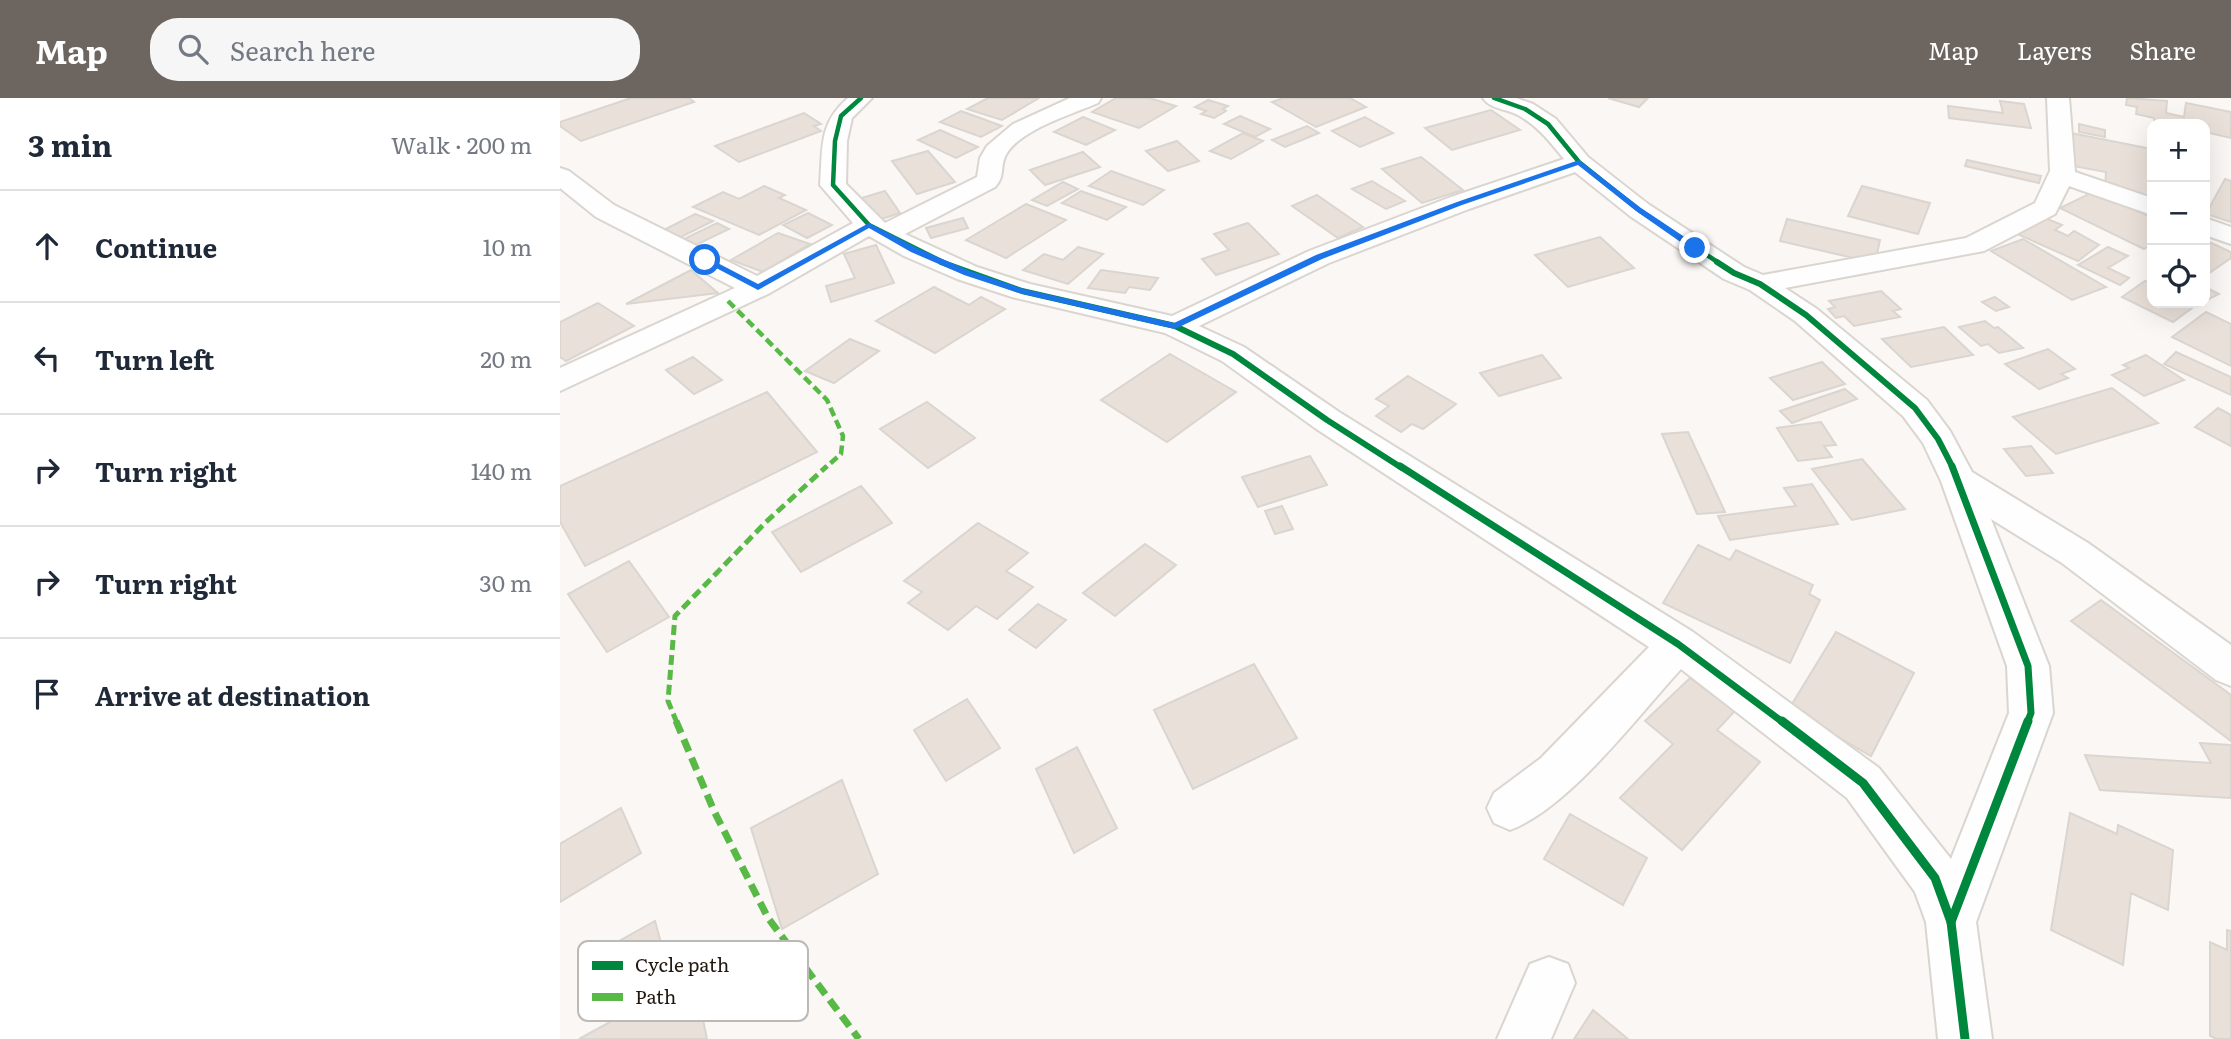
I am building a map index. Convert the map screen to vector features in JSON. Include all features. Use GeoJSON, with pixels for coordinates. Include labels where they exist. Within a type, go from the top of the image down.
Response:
{"type":"FeatureCollection","features":[{"type":"Feature","properties":{"kind":"street"},"geometry":{"type":"LineString","coordinates":[[861,98],[841,116],[835,141],[832,185],[877,230],[967,273],[1022,291],[1175,326],[1233,354],[1327,420],[1678,644],[1863,783],[1935,878],[1951,922],[1965,1039]]}},
{"type":"Feature","properties":{"kind":"street"},"geometry":{"type":"LineString","coordinates":[[560,380],[877,230],[986,182],[991,177],[992,156],[1001,143],[1027,127],[1090,98]]}},
{"type":"Feature","properties":{"kind":"street"},"geometry":{"type":"LineString","coordinates":[[1494,98],[1525,109],[1548,124],[1579,162],[1639,210],[1734,273],[1760,284],[1806,315],[1914,408],[1938,439],[1959,481],[2028,666],[2031,713],[1951,922]]}},
{"type":"Feature","properties":{"kind":"street"},"geometry":{"type":"LineString","coordinates":[[1760,284],[1974,244],[2046,208],[2063,171],[2058,98]]}},
{"type":"Feature","properties":{"kind":"street"},"geometry":{"type":"LineString","coordinates":[[1175,326],[1319,257],[1460,203],[1579,162]]}},
{"type":"Feature","properties":{"kind":"street"},"geometry":{"type":"LineString","coordinates":[[2061,175],[2147,206]]}},
{"type":"Feature","properties":{"kind":"street"},"geometry":{"type":"LineString","coordinates":[[560,176],[605,211],[758,288]]}},
{"type":"Feature","properties":{"kind":"street"},"geometry":{"type":"LineString","coordinates":[[2210,228],[2231,236]]}},
{"type":"Feature","properties":{"kind":"street"},"geometry":{"type":"LineString","coordinates":[[1959,481],[2076,553],[2231,668]]}},
{"type":"Feature","properties":{"kind":"street"},"geometry":{"type":"LineString","coordinates":[[1510,808],[1557,773],[1678,644]]}},
{"type":"Feature","properties":{"kind":"street"},"geometry":{"type":"LineString","coordinates":[[1524,1039],[1549,983]]}},
{"type":"Feature","properties":{"kind":"building"},"geometry":{"type":"Polygon","coordinates":[[[631,98],[689,98],[694,102],[581,141],[560,126],[560,122],[631,98]]]}},
{"type":"Feature","properties":{"kind":"building"},"geometry":{"type":"Polygon","coordinates":[[[988,98],[1039,98],[1002,120],[967,109],[988,98]]]}},
{"type":"Feature","properties":{"kind":"building"},"geometry":{"type":"Polygon","coordinates":[[[1116,98],[1149,98],[1176,106],[1139,128],[1092,112],[1116,98]]]}},
{"type":"Feature","properties":{"kind":"building"},"geometry":{"type":"Polygon","coordinates":[[[1283,98],[1350,98],[1366,107],[1316,127],[1272,102],[1283,98]]]}},
{"type":"Feature","properties":{"kind":"building"},"geometry":{"type":"Polygon","coordinates":[[[1608,98],[1648,98],[1639,107],[1608,98]]]}},
{"type":"Feature","properties":{"kind":"building"},"geometry":{"type":"Polygon","coordinates":[[[2127,98],[2167,101],[2166,113],[2184,117],[2186,103],[2231,112],[2231,138],[2210,133],[2210,119],[2154,119],[2136,114],[2137,107],[2126,105],[2127,98]]]}},
{"type":"Feature","properties":{"kind":"building"},"geometry":{"type":"Polygon","coordinates":[[[1208,100],[1228,106],[1223,109],[1226,111],[1214,118],[1201,114],[1206,111],[1195,107],[1208,100]]]}},
{"type":"Feature","properties":{"kind":"building"},"geometry":{"type":"Polygon","coordinates":[[[2000,101],[2024,104],[2031,128],[1949,118],[1948,106],[2003,113],[2000,101]]]}},
{"type":"Feature","properties":{"kind":"building"},"geometry":{"type":"Polygon","coordinates":[[[1491,110],[1520,130],[1452,150],[1425,128],[1491,110]]]}},
{"type":"Feature","properties":{"kind":"building"},"geometry":{"type":"Polygon","coordinates":[[[961,111],[1002,126],[981,137],[940,122],[961,111]]]}},
{"type":"Feature","properties":{"kind":"building"},"geometry":{"type":"Polygon","coordinates":[[[804,113],[821,124],[814,126],[821,131],[739,162],[715,146],[804,113]]]}},
{"type":"Feature","properties":{"kind":"building"},"geometry":{"type":"Polygon","coordinates":[[[1240,116],[1270,129],[1255,137],[1224,124],[1240,116]]]}},
{"type":"Feature","properties":{"kind":"building"},"geometry":{"type":"Polygon","coordinates":[[[1083,117],[1115,130],[1086,145],[1054,132],[1083,117]]]}},
{"type":"Feature","properties":{"kind":"building"},"geometry":{"type":"Polygon","coordinates":[[[1365,117],[1393,133],[1360,147],[1332,131],[1365,117]]]}},
{"type":"Feature","properties":{"kind":"building"},"geometry":{"type":"Polygon","coordinates":[[[2079,124],[2105,130],[2105,137],[2079,132],[2079,124]]]}},
{"type":"Feature","properties":{"kind":"building"},"geometry":{"type":"Polygon","coordinates":[[[1307,126],[1319,133],[1285,147],[1272,140],[1307,126]]]}},
{"type":"Feature","properties":{"kind":"building"},"geometry":{"type":"Polygon","coordinates":[[[940,130],[978,147],[956,158],[918,140],[940,130]]]}},
{"type":"Feature","properties":{"kind":"building"},"geometry":{"type":"Polygon","coordinates":[[[1243,133],[1263,141],[1231,159],[1210,151],[1243,133]]]}},
{"type":"Feature","properties":{"kind":"building"},"geometry":{"type":"Polygon","coordinates":[[[2071,133],[2147,148],[2147,197],[2105,189],[2106,172],[2068,165],[2071,133]]]}},
{"type":"Feature","properties":{"kind":"building"},"geometry":{"type":"Polygon","coordinates":[[[1177,141],[1199,161],[1168,171],[1146,151],[1177,141]]]}},
{"type":"Feature","properties":{"kind":"building"},"geometry":{"type":"Polygon","coordinates":[[[928,151],[955,182],[917,194],[892,161],[928,151]]]}},
{"type":"Feature","properties":{"kind":"building"},"geometry":{"type":"Polygon","coordinates":[[[1083,152],[1100,167],[1045,185],[1030,170],[1083,152]]]}},
{"type":"Feature","properties":{"kind":"building"},"geometry":{"type":"Polygon","coordinates":[[[1421,157],[1463,190],[1422,203],[1382,169],[1421,157]]]}},
{"type":"Feature","properties":{"kind":"building"},"geometry":{"type":"Polygon","coordinates":[[[1967,160],[2041,176],[2039,183],[1965,166],[1967,160]]]}},
{"type":"Feature","properties":{"kind":"building"},"geometry":{"type":"Polygon","coordinates":[[[1111,171],[1164,190],[1143,205],[1089,186],[1111,171]]]}},
{"type":"Feature","properties":{"kind":"building"},"geometry":{"type":"Polygon","coordinates":[[[2225,179],[2231,181],[2231,222],[2210,215],[2210,207],[2225,179]]]}},
{"type":"Feature","properties":{"kind":"building"},"geometry":{"type":"Polygon","coordinates":[[[1372,181],[1405,201],[1386,209],[1352,189],[1372,181]]]}},
{"type":"Feature","properties":{"kind":"building"},"geometry":{"type":"Polygon","coordinates":[[[1063,182],[1078,189],[1047,206],[1032,200],[1063,182]]]}},
{"type":"Feature","properties":{"kind":"building"},"geometry":{"type":"Polygon","coordinates":[[[764,186],[785,195],[779,198],[806,210],[759,235],[693,207],[723,192],[739,199],[764,186]]]}},
{"type":"Feature","properties":{"kind":"building"},"geometry":{"type":"Polygon","coordinates":[[[1862,186],[1930,203],[1918,234],[1848,216],[1862,186]]]}},
{"type":"Feature","properties":{"kind":"building"},"geometry":{"type":"Polygon","coordinates":[[[885,191],[900,213],[869,223],[855,200],[885,191]]]}},
{"type":"Feature","properties":{"kind":"building"},"geometry":{"type":"Polygon","coordinates":[[[1081,191],[1126,207],[1107,220],[1062,203],[1081,191]]]}},
{"type":"Feature","properties":{"kind":"building"},"geometry":{"type":"Polygon","coordinates":[[[2095,191],[2147,216],[2147,247],[2144,249],[2060,208],[2095,191]]]}},
{"type":"Feature","properties":{"kind":"building"},"geometry":{"type":"Polygon","coordinates":[[[1317,195],[1363,227],[1338,238],[1292,206],[1317,195]]]}},
{"type":"Feature","properties":{"kind":"building"},"geometry":{"type":"Polygon","coordinates":[[[1026,204],[1066,220],[1006,258],[966,240],[1026,204]]]}},
{"type":"Feature","properties":{"kind":"building"},"geometry":{"type":"Polygon","coordinates":[[[808,213],[832,225],[807,238],[783,225],[808,213]]]}},
{"type":"Feature","properties":{"kind":"building"},"geometry":{"type":"Polygon","coordinates":[[[695,214],[713,221],[677,239],[660,232],[695,214]]]}},
{"type":"Feature","properties":{"kind":"building"},"geometry":{"type":"Polygon","coordinates":[[[2040,216],[2062,225],[2055,230],[2068,236],[2074,231],[2099,245],[2078,261],[2015,233],[2040,216]]]}},
{"type":"Feature","properties":{"kind":"building"},"geometry":{"type":"Polygon","coordinates":[[[963,218],[968,228],[931,238],[926,228],[963,218]]]}},
{"type":"Feature","properties":{"kind":"building"},"geometry":{"type":"Polygon","coordinates":[[[1787,219],[1880,240],[1875,263],[1780,241],[1787,219]]]}},
{"type":"Feature","properties":{"kind":"building"},"geometry":{"type":"Polygon","coordinates":[[[717,223],[729,229],[696,245],[684,239],[717,223]]]}},
{"type":"Feature","properties":{"kind":"building"},"geometry":{"type":"Polygon","coordinates":[[[1248,223],[1279,254],[1216,275],[1202,259],[1229,250],[1214,234],[1248,223]]]}},
{"type":"Feature","properties":{"kind":"building"},"geometry":{"type":"Polygon","coordinates":[[[778,233],[810,244],[763,272],[731,260],[778,233]]]}},
{"type":"Feature","properties":{"kind":"building"},"geometry":{"type":"Polygon","coordinates":[[[1600,237],[1634,268],[1568,287],[1535,255],[1600,237]]]}},
{"type":"Feature","properties":{"kind":"building"},"geometry":{"type":"Polygon","coordinates":[[[2023,239],[2106,287],[2072,300],[1991,251],[2023,239]]]}},
{"type":"Feature","properties":{"kind":"building"},"geometry":{"type":"Polygon","coordinates":[[[2210,242],[2231,252],[2231,258],[2210,273],[2210,242]]]}},
{"type":"Feature","properties":{"kind":"building"},"geometry":{"type":"Polygon","coordinates":[[[876,245],[894,283],[831,302],[826,286],[855,278],[844,254],[876,245]]]}},
{"type":"Feature","properties":{"kind":"building"},"geometry":{"type":"Polygon","coordinates":[[[1078,247],[1103,254],[1068,284],[1023,270],[1044,254],[1063,260],[1078,247]]]}},
{"type":"Feature","properties":{"kind":"building"},"geometry":{"type":"Polygon","coordinates":[[[2108,247],[2128,256],[2108,268],[2129,278],[2120,285],[2078,265],[2108,247]]]}},
{"type":"Feature","properties":{"kind":"building"},"geometry":{"type":"Polygon","coordinates":[[[691,270],[718,293],[626,304],[691,270]]]}},
{"type":"Feature","properties":{"kind":"building"},"geometry":{"type":"Polygon","coordinates":[[[1101,270],[1158,278],[1150,290],[1129,287],[1125,293],[1088,288],[1101,270]]]}},
{"type":"Feature","properties":{"kind":"building"},"geometry":{"type":"Polygon","coordinates":[[[2145,281],[2147,308],[2192,308],[2173,322],[2122,297],[2145,281]]]}},
{"type":"Feature","properties":{"kind":"building"},"geometry":{"type":"Polygon","coordinates":[[[934,287],[969,305],[981,297],[1005,309],[935,353],[876,321],[934,287]]]}},
{"type":"Feature","properties":{"kind":"building"},"geometry":{"type":"Polygon","coordinates":[[[2210,290],[2219,294],[2210,298],[2210,290]]]}},
{"type":"Feature","properties":{"kind":"building"},"geometry":{"type":"Polygon","coordinates":[[[1881,291],[1901,309],[1893,311],[1900,317],[1854,326],[1844,316],[1836,318],[1828,309],[1835,307],[1829,301],[1881,291]]]}},
{"type":"Feature","properties":{"kind":"building"},"geometry":{"type":"Polygon","coordinates":[[[1995,297],[2009,307],[1996,311],[1982,302],[1995,297]]]}},
{"type":"Feature","properties":{"kind":"building"},"geometry":{"type":"Polygon","coordinates":[[[598,303],[634,326],[566,361],[560,357],[560,322],[598,303]]]}},
{"type":"Feature","properties":{"kind":"building"},"geometry":{"type":"Polygon","coordinates":[[[2206,312],[2231,324],[2231,366],[2172,337],[2206,312]]]}},
{"type":"Feature","properties":{"kind":"building"},"geometry":{"type":"Polygon","coordinates":[[[1985,321],[1994,328],[1998,327],[2023,348],[1999,353],[1988,344],[1981,346],[1959,327],[1985,321]]]}},
{"type":"Feature","properties":{"kind":"building"},"geometry":{"type":"Polygon","coordinates":[[[1944,327],[1973,355],[1911,367],[1882,339],[1944,327]]]}},
{"type":"Feature","properties":{"kind":"building"},"geometry":{"type":"Polygon","coordinates":[[[850,339],[879,351],[834,383],[805,371],[850,339]]]}},
{"type":"Feature","properties":{"kind":"building"},"geometry":{"type":"Polygon","coordinates":[[[2048,349],[2075,369],[2061,374],[2068,378],[2039,389],[2005,364],[2048,349]]]}},
{"type":"Feature","properties":{"kind":"building"},"geometry":{"type":"Polygon","coordinates":[[[2176,352],[2231,377],[2231,395],[2164,364],[2176,352]]]}},
{"type":"Feature","properties":{"kind":"building"},"geometry":{"type":"Polygon","coordinates":[[[1170,354],[1236,392],[1167,442],[1101,400],[1170,354]]]}},
{"type":"Feature","properties":{"kind":"building"},"geometry":{"type":"Polygon","coordinates":[[[1542,355],[1561,378],[1499,396],[1480,373],[1542,355]]]}},
{"type":"Feature","properties":{"kind":"building"},"geometry":{"type":"Polygon","coordinates":[[[2146,355],[2184,380],[2144,396],[2112,375],[2129,368],[2123,365],[2146,355]]]}},
{"type":"Feature","properties":{"kind":"building"},"geometry":{"type":"Polygon","coordinates":[[[693,357],[722,380],[694,394],[666,370],[693,357]]]}},
{"type":"Feature","properties":{"kind":"building"},"geometry":{"type":"Polygon","coordinates":[[[1822,362],[1845,384],[1793,400],[1770,378],[1822,362]]]}},
{"type":"Feature","properties":{"kind":"building"},"geometry":{"type":"Polygon","coordinates":[[[1408,376],[1456,404],[1423,429],[1412,424],[1401,432],[1376,416],[1389,406],[1376,399],[1408,376]]]}},
{"type":"Feature","properties":{"kind":"building"},"geometry":{"type":"Polygon","coordinates":[[[2112,388],[2158,423],[2056,454],[2013,417],[2112,388]]]}},
{"type":"Feature","properties":{"kind":"building"},"geometry":{"type":"Polygon","coordinates":[[[1845,389],[1857,399],[1792,423],[1780,411],[1845,389]]]}},
{"type":"Feature","properties":{"kind":"building"},"geometry":{"type":"Polygon","coordinates":[[[767,392],[817,452],[585,566],[560,522],[560,486],[767,392]]]}},
{"type":"Feature","properties":{"kind":"building"},"geometry":{"type":"Polygon","coordinates":[[[927,402],[975,438],[928,468],[880,429],[927,402]]]}},
{"type":"Feature","properties":{"kind":"building"},"geometry":{"type":"Polygon","coordinates":[[[2218,408],[2231,415],[2231,446],[2195,427],[2218,408]]]}},
{"type":"Feature","properties":{"kind":"building"},"geometry":{"type":"Polygon","coordinates":[[[1821,422],[1836,445],[1824,446],[1832,457],[1798,461],[1777,428],[1821,422]]]}},
{"type":"Feature","properties":{"kind":"building"},"geometry":{"type":"Polygon","coordinates":[[[1688,432],[1725,512],[1697,514],[1662,434],[1688,432]]]}},
{"type":"Feature","properties":{"kind":"building"},"geometry":{"type":"Polygon","coordinates":[[[2031,446],[2053,473],[2026,476],[2004,449],[2031,446]]]}},
{"type":"Feature","properties":{"kind":"building"},"geometry":{"type":"Polygon","coordinates":[[[1310,456],[1327,485],[1258,507],[1242,477],[1310,456]]]}},
{"type":"Feature","properties":{"kind":"building"},"geometry":{"type":"Polygon","coordinates":[[[1862,459],[1905,509],[1852,520],[1812,469],[1862,459]]]}},
{"type":"Feature","properties":{"kind":"building"},"geometry":{"type":"Polygon","coordinates":[[[1812,484],[1838,524],[1730,540],[1718,516],[1796,506],[1784,488],[1812,484]]]}},
{"type":"Feature","properties":{"kind":"building"},"geometry":{"type":"Polygon","coordinates":[[[861,486],[892,523],[801,572],[772,532],[861,486]]]}},
{"type":"Feature","properties":{"kind":"building"},"geometry":{"type":"Polygon","coordinates":[[[1282,506],[1293,529],[1275,534],[1265,511],[1282,506]]]}},
{"type":"Feature","properties":{"kind":"building"},"geometry":{"type":"Polygon","coordinates":[[[978,523],[1028,553],[1006,571],[1033,587],[997,619],[976,606],[948,630],[908,603],[922,592],[904,581],[978,523]]]}},
{"type":"Feature","properties":{"kind":"building"},"geometry":{"type":"Polygon","coordinates":[[[1145,544],[1176,565],[1115,616],[1083,593],[1145,544]]]}},
{"type":"Feature","properties":{"kind":"building"},"geometry":{"type":"Polygon","coordinates":[[[1698,545],[1730,560],[1736,550],[1813,585],[1809,594],[1820,600],[1790,663],[1663,603],[1698,545]]]}},
{"type":"Feature","properties":{"kind":"building"},"geometry":{"type":"Polygon","coordinates":[[[629,561],[669,617],[607,652],[568,594],[629,561]]]}},
{"type":"Feature","properties":{"kind":"building"},"geometry":{"type":"Polygon","coordinates":[[[2101,600],[2231,695],[2231,741],[2071,621],[2101,600]]]}},
{"type":"Feature","properties":{"kind":"building"},"geometry":{"type":"Polygon","coordinates":[[[1038,604],[1066,620],[1036,648],[1009,630],[1038,604]]]}},
{"type":"Feature","properties":{"kind":"building"},"geometry":{"type":"Polygon","coordinates":[[[1836,632],[1914,673],[1871,756],[1789,709],[1836,632]]]}},
{"type":"Feature","properties":{"kind":"building"},"geometry":{"type":"Polygon","coordinates":[[[1254,664],[1297,738],[1193,789],[1154,710],[1254,664]]]}},
{"type":"Feature","properties":{"kind":"building"},"geometry":{"type":"Polygon","coordinates":[[[1690,678],[1735,711],[1717,730],[1760,762],[1682,850],[1620,798],[1673,744],[1645,721],[1690,678]]]}},
{"type":"Feature","properties":{"kind":"building"},"geometry":{"type":"Polygon","coordinates":[[[967,699],[1000,748],[946,781],[914,730],[967,699]]]}},
{"type":"Feature","properties":{"kind":"building"},"geometry":{"type":"Polygon","coordinates":[[[2200,743],[2231,745],[2231,798],[2100,790],[2085,755],[2211,763],[2200,743]]]}},
{"type":"Feature","properties":{"kind":"building"},"geometry":{"type":"Polygon","coordinates":[[[1077,747],[1117,828],[1074,853],[1036,769],[1077,747]]]}},
{"type":"Feature","properties":{"kind":"building"},"geometry":{"type":"Polygon","coordinates":[[[842,780],[878,874],[782,929],[751,828],[842,780]]]}},
{"type":"Feature","properties":{"kind":"building"},"geometry":{"type":"Polygon","coordinates":[[[621,808],[641,853],[560,902],[560,844],[621,808]]]}},
{"type":"Feature","properties":{"kind":"building"},"geometry":{"type":"Polygon","coordinates":[[[2070,813],[2117,834],[2118,825],[2173,850],[2168,910],[2131,893],[2123,965],[2051,930],[2070,813]]]}},
{"type":"Feature","properties":{"kind":"building"},"geometry":{"type":"Polygon","coordinates":[[[1570,814],[1647,858],[1623,905],[1544,859],[1570,814]]]}},
{"type":"Feature","properties":{"kind":"building"},"geometry":{"type":"Polygon","coordinates":[[[655,921],[660,941],[619,941],[655,921]]]}},
{"type":"Feature","properties":{"kind":"building"},"geometry":{"type":"Polygon","coordinates":[[[2227,930],[2231,931],[2231,1039],[2217,1039],[2210,1036],[2210,942],[2227,950],[2227,930]]]}},
{"type":"Feature","properties":{"kind":"building"},"geometry":{"type":"Polygon","coordinates":[[[1593,1010],[1628,1039],[1574,1039],[1593,1010]]]}},
{"type":"Feature","properties":{"kind":"building"},"geometry":{"type":"Polygon","coordinates":[[[612,1021],[703,1021],[707,1039],[579,1039],[612,1021]]]}},
{"type":"Feature","properties":{"kind":"marked path"},"geometry":{"type":"LineString","coordinates":[[728,301],[827,400],[843,436],[841,454],[766,522],[675,616],[668,701],[714,811],[768,918],[785,941]]}},
{"type":"Feature","properties":{"kind":"marked path"},"geometry":{"type":"LineString","coordinates":[[808,971],[859,1039]]}},
{"type":"Feature","properties":{"kind":"cycle path"},"geometry":{"type":"LineString","coordinates":[[861,98],[841,116],[835,141],[833,185],[869,225],[914,250],[967,273],[1022,291],[1175,326],[1233,354],[1327,420],[1678,644],[1863,783],[1935,878],[1951,922],[1965,1039]]}},
{"type":"Feature","properties":{"kind":"cycle path"},"geometry":{"type":"LineString","coordinates":[[1494,98],[1525,109],[1548,124],[1579,162],[1639,210],[1734,273],[1760,284],[1806,315],[1915,408],[1938,439],[1959,481],[2028,666],[2031,713],[1951,922]]}},
{"type":"Feature","properties":{"kind":"route"},"geometry":{"type":"LineString","coordinates":[[705,260],[758,288],[869,225],[914,250],[967,273],[1022,291],[1175,326],[1319,257],[1460,203],[1579,162],[1639,210],[1695,248]]}}]}
